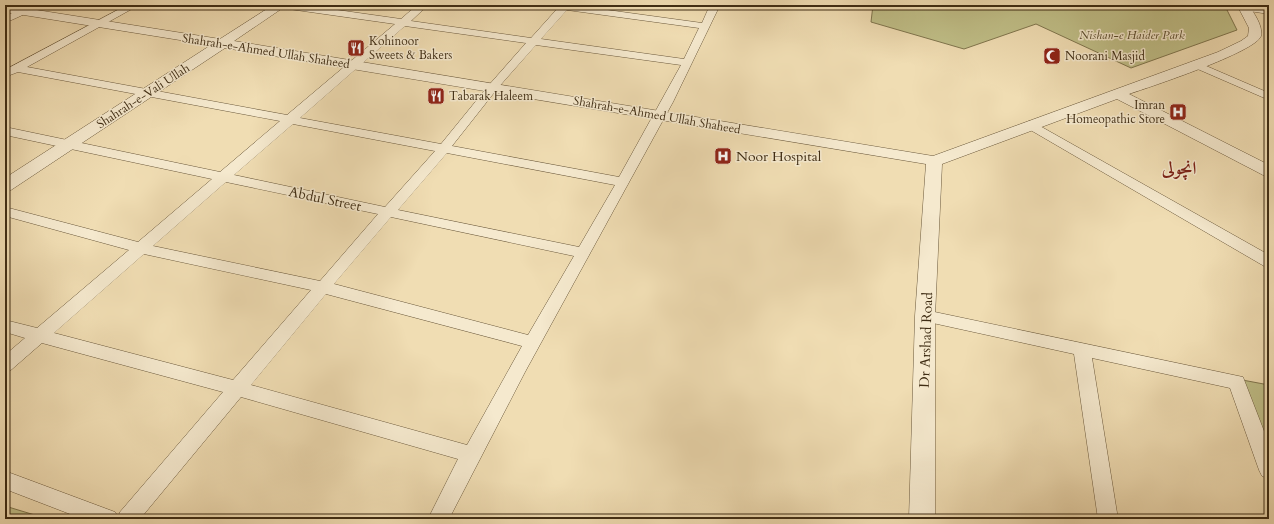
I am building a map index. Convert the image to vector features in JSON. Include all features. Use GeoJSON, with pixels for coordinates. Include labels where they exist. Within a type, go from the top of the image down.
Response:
{"type":"FeatureCollection","features":[{"type":"Feature","properties":{"kind":"street"},"geometry":{"type":"LineString","coordinates":[[5,74],[134,5]]}},
{"type":"Feature","properties":{"kind":"street"},"geometry":{"type":"LineString","coordinates":[[282,5],[686,63]]}},
{"type":"Feature","properties":{"kind":"street","name":"Shahrah-e-Vali Ullah"},"geometry":{"type":"LineString","coordinates":[[5,186],[282,5]]}},
{"type":"Feature","properties":{"kind":"street"},"geometry":{"type":"LineString","coordinates":[[5,365],[402,22],[424,5]]}},
{"type":"Feature","properties":{"kind":"street"},"geometry":{"type":"LineString","coordinates":[[550,5],[705,26]]}},
{"type":"Feature","properties":{"kind":"street"},"geometry":{"type":"LineString","coordinates":[[438,519],[470,454],[660,115],[715,5]]}},
{"type":"Feature","properties":{"kind":"street"},"geometry":{"type":"LineString","coordinates":[[1229,5],[1269,11]]}},
{"type":"Feature","properties":{"kind":"street"},"geometry":{"type":"LineString","coordinates":[[127,519],[323,287],[565,6]]}},
{"type":"Feature","properties":{"kind":"street","name":"Shahrah-e-Ahmed Ullah Shaheed"},"geometry":{"type":"LineString","coordinates":[[5,8],[494,87],[934,161],[1223,55],[1246,44],[1254,37],[1255,28],[1244,7]]}},
{"type":"Feature","properties":{"kind":"street"},"geometry":{"type":"LineString","coordinates":[[5,20],[24,11]]}},
{"type":"Feature","properties":{"kind":"street"},"geometry":{"type":"LineString","coordinates":[[1197,64],[1269,97]]}},
{"type":"Feature","properties":{"kind":"street"},"geometry":{"type":"LineString","coordinates":[[16,68],[623,182]]}},
{"type":"Feature","properties":{"kind":"street"},"geometry":{"type":"LineString","coordinates":[[1118,94],[1269,171]]}},
{"type":"Feature","properties":{"kind":"street"},"geometry":{"type":"LineString","coordinates":[[1031,125],[1269,262]]}},
{"type":"Feature","properties":{"kind":"street","name":"Abdul Street"},"geometry":{"type":"LineString","coordinates":[[5,131],[582,253]]}},
{"type":"Feature","properties":{"kind":"street","name":"Dr Arshad Road"},"geometry":{"type":"LineString","coordinates":[[922,519],[925,316],[934,161]]}},
{"type":"Feature","properties":{"kind":"street"},"geometry":{"type":"LineString","coordinates":[[5,211],[140,248],[323,287],[532,342]]}},
{"type":"Feature","properties":{"kind":"street"},"geometry":{"type":"LineString","coordinates":[[925,316],[1237,382],[1269,470]]}},
{"type":"Feature","properties":{"kind":"street"},"geometry":{"type":"LineString","coordinates":[[5,326],[470,454]]}},
{"type":"Feature","properties":{"kind":"street"},"geometry":{"type":"LineString","coordinates":[[1082,349],[1108,519]]}},
{"type":"Feature","properties":{"kind":"street"},"geometry":{"type":"LineString","coordinates":[[5,480],[108,519]]}},
{"type":"Feature","properties":{"kind":"green space","name":"Nishan-e Haider Park"},"geometry":{"type":"Polygon","coordinates":[[[873,5],[1199,5],[1226,8],[1237,30],[1131,68],[1036,24],[964,49],[871,22],[873,5]]]}},
{"type":"Feature","properties":{"kind":"green space"},"geometry":{"type":"Polygon","coordinates":[[[1237,379],[1269,385],[1269,467],[1237,379]]]}},
{"type":"Feature","properties":{"kind":"green space"},"geometry":{"type":"Polygon","coordinates":[[[5,506],[48,519],[5,519],[5,506]]]}},
{"type":"Feature","properties":{"kind":"place","name":"Kohinoor Sweets & Bakers"},"geometry":{"type":"Point","coordinates":[356,48]}},
{"type":"Feature","properties":{"kind":"place","name":"Noorani Masjid"},"geometry":{"type":"Point","coordinates":[1052,56]}},
{"type":"Feature","properties":{"kind":"place","name":"Tabarak Haleem"},"geometry":{"type":"Point","coordinates":[436,96]}},
{"type":"Feature","properties":{"kind":"place","name":"Imran Homeopathic Store"},"geometry":{"type":"Point","coordinates":[1178,112]}},
{"type":"Feature","properties":{"kind":"place","name":"Noor Hospital"},"geometry":{"type":"Point","coordinates":[723,156]}},
{"type":"Feature","properties":{"kind":"district","name":"انچولی"},"geometry":{"type":"Point","coordinates":[1179,168]}}]}
